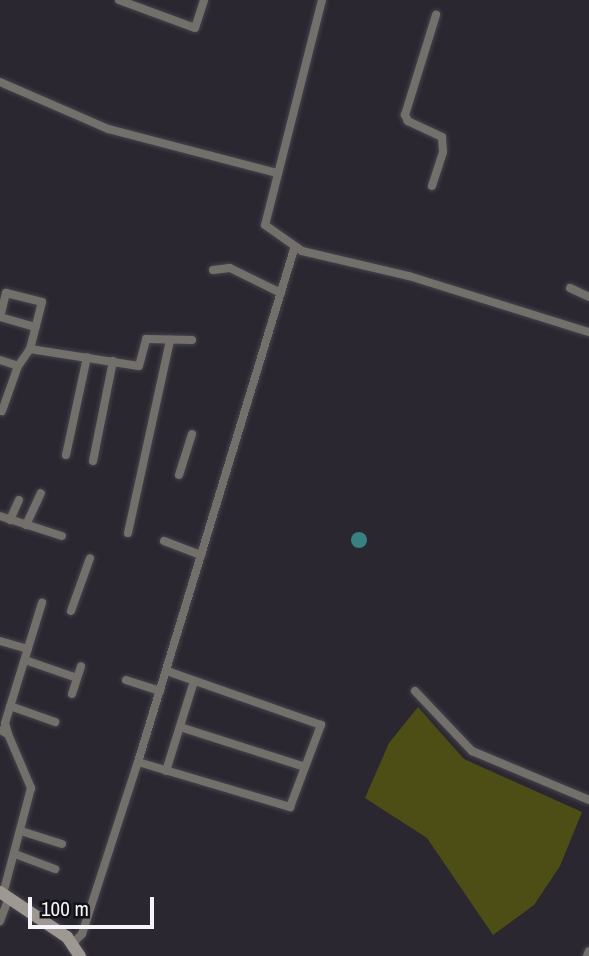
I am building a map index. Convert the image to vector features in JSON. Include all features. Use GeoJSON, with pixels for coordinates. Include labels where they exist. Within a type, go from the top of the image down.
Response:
{"type":"FeatureCollection","features":[{"type":"Feature","properties":{"kind":"main road"},"geometry":{"type":"LineString","coordinates":[[4,895],[72,944],[80,956]]}},
{"type":"Feature","properties":{"kind":"street"},"geometry":{"type":"LineString","coordinates":[[119,0],[195,28],[204,0]]}},
{"type":"Feature","properties":{"kind":"street"},"geometry":{"type":"LineString","coordinates":[[322,0],[265,225],[295,246],[409,276],[589,332]]}},
{"type":"Feature","properties":{"kind":"street"},"geometry":{"type":"LineString","coordinates":[[432,186],[443,152],[442,137],[408,121],[405,115],[436,15]]}},
{"type":"Feature","properties":{"kind":"street"},"geometry":{"type":"LineString","coordinates":[[0,82],[108,129],[277,173]]}},
{"type":"Feature","properties":{"kind":"street"},"geometry":{"type":"LineString","coordinates":[[72,944],[82,934],[138,762],[295,246]]}},
{"type":"Feature","properties":{"kind":"street"},"geometry":{"type":"LineString","coordinates":[[213,270],[230,268],[281,293]]}},
{"type":"Feature","properties":{"kind":"street"},"geometry":{"type":"LineString","coordinates":[[570,288],[589,298]]}},
{"type":"Feature","properties":{"kind":"street"},"geometry":{"type":"LineString","coordinates":[[2,411],[18,366],[30,349],[36,327],[42,302],[6,293],[0,317],[36,327]]}},
{"type":"Feature","properties":{"kind":"street"},"geometry":{"type":"LineString","coordinates":[[30,349],[139,366],[146,339],[192,340]]}},
{"type":"Feature","properties":{"kind":"street"},"geometry":{"type":"LineString","coordinates":[[128,533],[170,340]]}},
{"type":"Feature","properties":{"kind":"street"},"geometry":{"type":"LineString","coordinates":[[66,455],[87,357]]}},
{"type":"Feature","properties":{"kind":"street"},"geometry":{"type":"LineString","coordinates":[[0,360],[18,366]]}},
{"type":"Feature","properties":{"kind":"street"},"geometry":{"type":"LineString","coordinates":[[93,461],[113,361]]}},
{"type":"Feature","properties":{"kind":"street"},"geometry":{"type":"LineString","coordinates":[[179,475],[192,434]]}},
{"type":"Feature","properties":{"kind":"street"},"geometry":{"type":"LineString","coordinates":[[26,525],[41,493]]}},
{"type":"Feature","properties":{"kind":"street"},"geometry":{"type":"LineString","coordinates":[[10,520],[19,500]]}},
{"type":"Feature","properties":{"kind":"street"},"geometry":{"type":"LineString","coordinates":[[0,516],[62,536]]}},
{"type":"Feature","properties":{"kind":"street"},"geometry":{"type":"LineString","coordinates":[[164,541],[201,555]]}},
{"type":"Feature","properties":{"kind":"street"},"geometry":{"type":"LineString","coordinates":[[71,611],[90,558]]}},
{"type":"Feature","properties":{"kind":"street"},"geometry":{"type":"LineString","coordinates":[[0,921],[31,788],[4,732],[5,723],[42,603]]}},
{"type":"Feature","properties":{"kind":"street"},"geometry":{"type":"LineString","coordinates":[[0,640],[28,649]]}},
{"type":"Feature","properties":{"kind":"street"},"geometry":{"type":"LineString","coordinates":[[25,660],[77,678]]}},
{"type":"Feature","properties":{"kind":"street"},"geometry":{"type":"LineString","coordinates":[[72,694],[81,666]]}},
{"type":"Feature","properties":{"kind":"street"},"geometry":{"type":"LineString","coordinates":[[138,762],[290,807],[321,725],[167,671]]}},
{"type":"Feature","properties":{"kind":"street"},"geometry":{"type":"LineString","coordinates":[[126,680],[160,691]]}},
{"type":"Feature","properties":{"kind":"street"},"geometry":{"type":"LineString","coordinates":[[166,771],[194,681]]}},
{"type":"Feature","properties":{"kind":"street"},"geometry":{"type":"LineString","coordinates":[[415,691],[472,751],[589,800]]}},
{"type":"Feature","properties":{"kind":"street"},"geometry":{"type":"LineString","coordinates":[[10,706],[55,722]]}},
{"type":"Feature","properties":{"kind":"street"},"geometry":{"type":"LineString","coordinates":[[180,727],[305,766]]}},
{"type":"Feature","properties":{"kind":"street"},"geometry":{"type":"LineString","coordinates":[[21,831],[62,844]]}},
{"type":"Feature","properties":{"kind":"street"},"geometry":{"type":"LineString","coordinates":[[15,854],[55,869]]}},
{"type":"Feature","properties":{"kind":"shaded area"},"geometry":{"type":"Polygon","coordinates":[[[356,532],[362,532],[367,540],[365,546],[356,548],[351,543],[351,537],[356,532]]]}},
{"type":"Feature","properties":{"kind":"shaded area"},"geometry":{"type":"Polygon","coordinates":[[[418,707],[464,759],[582,812],[560,866],[534,905],[493,935],[427,838],[365,798],[389,743],[418,707]]]}}]}
